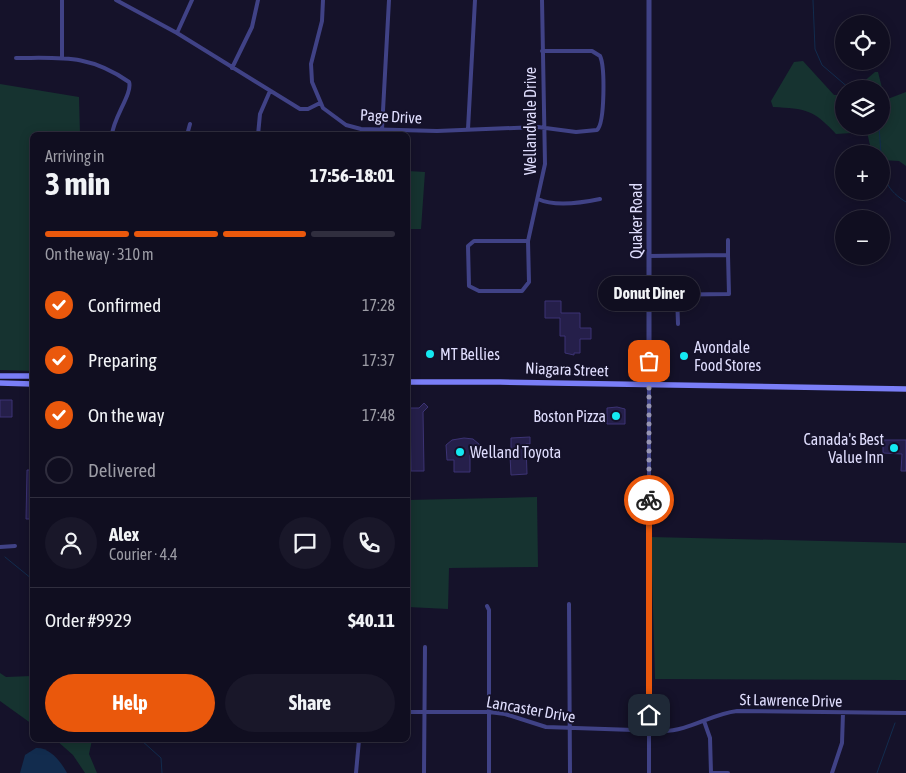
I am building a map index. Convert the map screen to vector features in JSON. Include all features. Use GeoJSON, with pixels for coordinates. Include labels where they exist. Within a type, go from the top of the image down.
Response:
{"type":"FeatureCollection","features":[{"type":"Feature","properties":{"kind":"main road"},"geometry":{"type":"LineString","coordinates":[[0,376],[30,376]]}},
{"type":"Feature","properties":{"kind":"main road","name":"Niagara Street"},"geometry":{"type":"LineString","coordinates":[[410,382],[906,389]]}},
{"type":"Feature","properties":{"kind":"main road"},"geometry":{"type":"LineString","coordinates":[[0,383],[30,384]]}},
{"type":"Feature","properties":{"kind":"street"},"geometry":{"type":"LineString","coordinates":[[62,0],[62,58]]}},
{"type":"Feature","properties":{"kind":"street"},"geometry":{"type":"LineString","coordinates":[[119,0],[177,33],[300,109],[310,109],[320,103]]}},
{"type":"Feature","properties":{"kind":"street"},"geometry":{"type":"LineString","coordinates":[[177,33],[192,0]]}},
{"type":"Feature","properties":{"kind":"street"},"geometry":{"type":"LineString","coordinates":[[232,68],[250,32],[258,0]]}},
{"type":"Feature","properties":{"kind":"street","name":"Page Drive"},"geometry":{"type":"LineString","coordinates":[[323,0],[322,21],[311,69],[312,82],[320,103],[330,115],[346,125],[361,129],[437,131],[545,128],[585,132],[599,129],[602,122],[602,68],[600,56],[592,51],[542,51]]}},
{"type":"Feature","properties":{"kind":"street"},"geometry":{"type":"LineString","coordinates":[[382,129],[389,0]]}},
{"type":"Feature","properties":{"kind":"street"},"geometry":{"type":"LineString","coordinates":[[468,129],[475,0]]}},
{"type":"Feature","properties":{"kind":"street","name":"Wellandvale Drive"},"geometry":{"type":"LineString","coordinates":[[528,241],[474,241],[468,246],[469,286],[479,291],[522,291],[527,288],[529,282],[528,241],[545,164],[542,0]]}},
{"type":"Feature","properties":{"kind":"street","name":"Quaker Road"},"geometry":{"type":"LineString","coordinates":[[649,0],[649,773]]}},
{"type":"Feature","properties":{"kind":"street"},"geometry":{"type":"LineString","coordinates":[[16,58],[62,58],[95,63],[129,82],[130,90],[116,116],[113,132]]}},
{"type":"Feature","properties":{"kind":"street"},"geometry":{"type":"LineString","coordinates":[[258,132],[260,114],[270,91]]}},
{"type":"Feature","properties":{"kind":"street"},"geometry":{"type":"LineString","coordinates":[[188,132],[190,124]]}},
{"type":"Feature","properties":{"kind":"street"},"geometry":{"type":"LineString","coordinates":[[538,199],[544,202],[580,203],[600,199]]}},
{"type":"Feature","properties":{"kind":"street"},"geometry":{"type":"LineString","coordinates":[[649,295],[729,294],[728,240]]}},
{"type":"Feature","properties":{"kind":"street"},"geometry":{"type":"LineString","coordinates":[[649,256],[728,256]]}},
{"type":"Feature","properties":{"kind":"street"},"geometry":{"type":"LineString","coordinates":[[678,295],[678,324]]}},
{"type":"Feature","properties":{"kind":"street"},"geometry":{"type":"LineString","coordinates":[[0,547],[15,546]]}},
{"type":"Feature","properties":{"kind":"street"},"geometry":{"type":"LineString","coordinates":[[570,604],[570,773]]}},
{"type":"Feature","properties":{"kind":"street"},"geometry":{"type":"LineString","coordinates":[[487,606],[489,610],[488,773]]}},
{"type":"Feature","properties":{"kind":"street"},"geometry":{"type":"LineString","coordinates":[[424,773],[426,712],[425,647]]}},
{"type":"Feature","properties":{"kind":"street","name":"Lancaster Drive"},"geometry":{"type":"LineString","coordinates":[[410,712],[489,712],[505,714],[546,727],[571,730],[650,731]]}},
{"type":"Feature","properties":{"kind":"street","name":"St Lawrence Drive"},"geometry":{"type":"LineString","coordinates":[[650,731],[679,730],[737,712],[906,713]]}},
{"type":"Feature","properties":{"kind":"street"},"geometry":{"type":"LineString","coordinates":[[832,773],[842,743],[843,713]]}},
{"type":"Feature","properties":{"kind":"street"},"geometry":{"type":"LineString","coordinates":[[704,721],[710,738],[711,773],[728,773]]}},
{"type":"Feature","properties":{"kind":"street"},"geometry":{"type":"LineString","coordinates":[[356,773],[359,742]]}},
{"type":"Feature","properties":{"kind":"green space"},"geometry":{"type":"Polygon","coordinates":[[[803,61],[835,95],[835,133],[815,115],[808,112],[773,107],[771,101],[794,62],[803,61]]]}},
{"type":"Feature","properties":{"kind":"green space"},"geometry":{"type":"Polygon","coordinates":[[[875,72],[878,72],[880,80],[866,80],[875,72]]]}},
{"type":"Feature","properties":{"kind":"green space"},"geometry":{"type":"Polygon","coordinates":[[[0,84],[79,97],[80,132],[30,132],[30,371],[0,370],[0,84]]]}},
{"type":"Feature","properties":{"kind":"green space"},"geometry":{"type":"Polygon","coordinates":[[[906,92],[906,166],[899,161],[890,160],[890,145],[870,145],[868,135],[890,135],[890,98],[906,92]]]}},
{"type":"Feature","properties":{"kind":"green space"},"geometry":{"type":"Polygon","coordinates":[[[410,171],[425,172],[421,229],[410,229],[410,171]]]}},
{"type":"Feature","properties":{"kind":"green space"},"geometry":{"type":"Polygon","coordinates":[[[537,497],[538,567],[449,568],[448,609],[410,607],[410,500],[537,497]]]}},
{"type":"Feature","properties":{"kind":"green space"},"geometry":{"type":"Polygon","coordinates":[[[651,537],[906,543],[906,680],[655,679],[651,537]]]}},
{"type":"Feature","properties":{"kind":"green space"},"geometry":{"type":"Polygon","coordinates":[[[0,673],[6,677],[30,676],[30,723],[0,701],[0,673]]]}},
{"type":"Feature","properties":{"kind":"green space"},"geometry":{"type":"Polygon","coordinates":[[[58,742],[92,742],[89,754],[97,773],[85,773],[73,755],[58,742]]]}},
{"type":"Feature","properties":{"kind":"water"},"geometry":{"type":"Polygon","coordinates":[[[36,748],[41,748],[50,753],[58,760],[67,773],[20,773],[25,755],[36,748]]]}},
{"type":"Feature","properties":{"kind":"building"},"geometry":{"type":"Polygon","coordinates":[[[545,301],[561,301],[561,313],[580,313],[580,328],[591,328],[591,339],[580,339],[580,353],[574,353],[574,355],[565,353],[565,336],[560,336],[560,318],[545,318],[545,301]]]}},
{"type":"Feature","properties":{"kind":"building"},"geometry":{"type":"Polygon","coordinates":[[[0,400],[12,400],[12,417],[0,417],[0,400]]]}},
{"type":"Feature","properties":{"kind":"building"},"geometry":{"type":"Polygon","coordinates":[[[424,403],[428,407],[423,412],[424,471],[411,471],[410,408],[419,408],[424,403]]]}},
{"type":"Feature","properties":{"kind":"building","name":"Boston Pizza"},"geometry":{"type":"Polygon","coordinates":[[[617,407],[625,409],[625,424],[607,424],[607,408],[617,407]]]}},
{"type":"Feature","properties":{"kind":"building"},"geometry":{"type":"Polygon","coordinates":[[[530,437],[530,444],[526,444],[527,474],[511,475],[510,456],[503,456],[503,451],[511,451],[511,438],[530,437]]]}},
{"type":"Feature","properties":{"kind":"building","name":"Welland Toyota"},"geometry":{"type":"Polygon","coordinates":[[[473,439],[480,445],[480,449],[473,449],[473,456],[470,455],[470,472],[454,472],[454,460],[447,460],[446,445],[452,440],[473,439]]]}},
{"type":"Feature","properties":{"kind":"building","name":"Canada's Best Value Inn"},"geometry":{"type":"Polygon","coordinates":[[[883,440],[906,440],[906,471],[901,471],[902,454],[883,453],[883,440]]]}},
{"type":"Feature","properties":{"kind":"building"},"geometry":{"type":"Polygon","coordinates":[[[27,470],[30,470],[30,519],[26,519],[27,470]]]}},
{"type":"Feature","properties":{"kind":"waterway"},"geometry":{"type":"LineString","coordinates":[[813,0],[815,49],[822,65],[840,80]]}},
{"type":"Feature","properties":{"kind":"waterway"},"geometry":{"type":"LineString","coordinates":[[880,135],[880,145]]}},
{"type":"Feature","properties":{"kind":"waterway"},"geometry":{"type":"LineString","coordinates":[[890,189],[906,202]]}},
{"type":"Feature","properties":{"kind":"waterway"},"geometry":{"type":"LineString","coordinates":[[5,557],[30,577]]}},
{"type":"Feature","properties":{"kind":"waterway"},"geometry":{"type":"LineString","coordinates":[[877,773],[895,723]]}},
{"type":"Feature","properties":{"kind":"waterway"},"geometry":{"type":"LineString","coordinates":[[143,742],[161,758],[162,773]]}},
{"type":"Feature","properties":{"kind":"way so far"},"geometry":{"type":"LineString","coordinates":[[649,361],[649,500]]}},
{"type":"Feature","properties":{"kind":"place","name":"MT Bellies"},"geometry":{"type":"Point","coordinates":[430,354]}},
{"type":"Feature","properties":{"kind":"place","name":"Avondale Food Stores"},"geometry":{"type":"Point","coordinates":[684,356]}},
{"type":"Feature","properties":{"kind":"place","name":"Donut Diner"},"geometry":{"type":"Point","coordinates":[649,361]}},
{"type":"Feature","properties":{"kind":"place","name":"Boston Pizza"},"geometry":{"type":"Point","coordinates":[616,416]}},
{"type":"Feature","properties":{"kind":"place","name":"Canada's Best Value Inn"},"geometry":{"type":"Point","coordinates":[894,448]}},
{"type":"Feature","properties":{"kind":"place","name":"Welland Toyota"},"geometry":{"type":"Point","coordinates":[460,452]}},
{"type":"Feature","properties":{"kind":"route"},"geometry":{"type":"LineString","coordinates":[[649,500],[649,715]]}}]}
